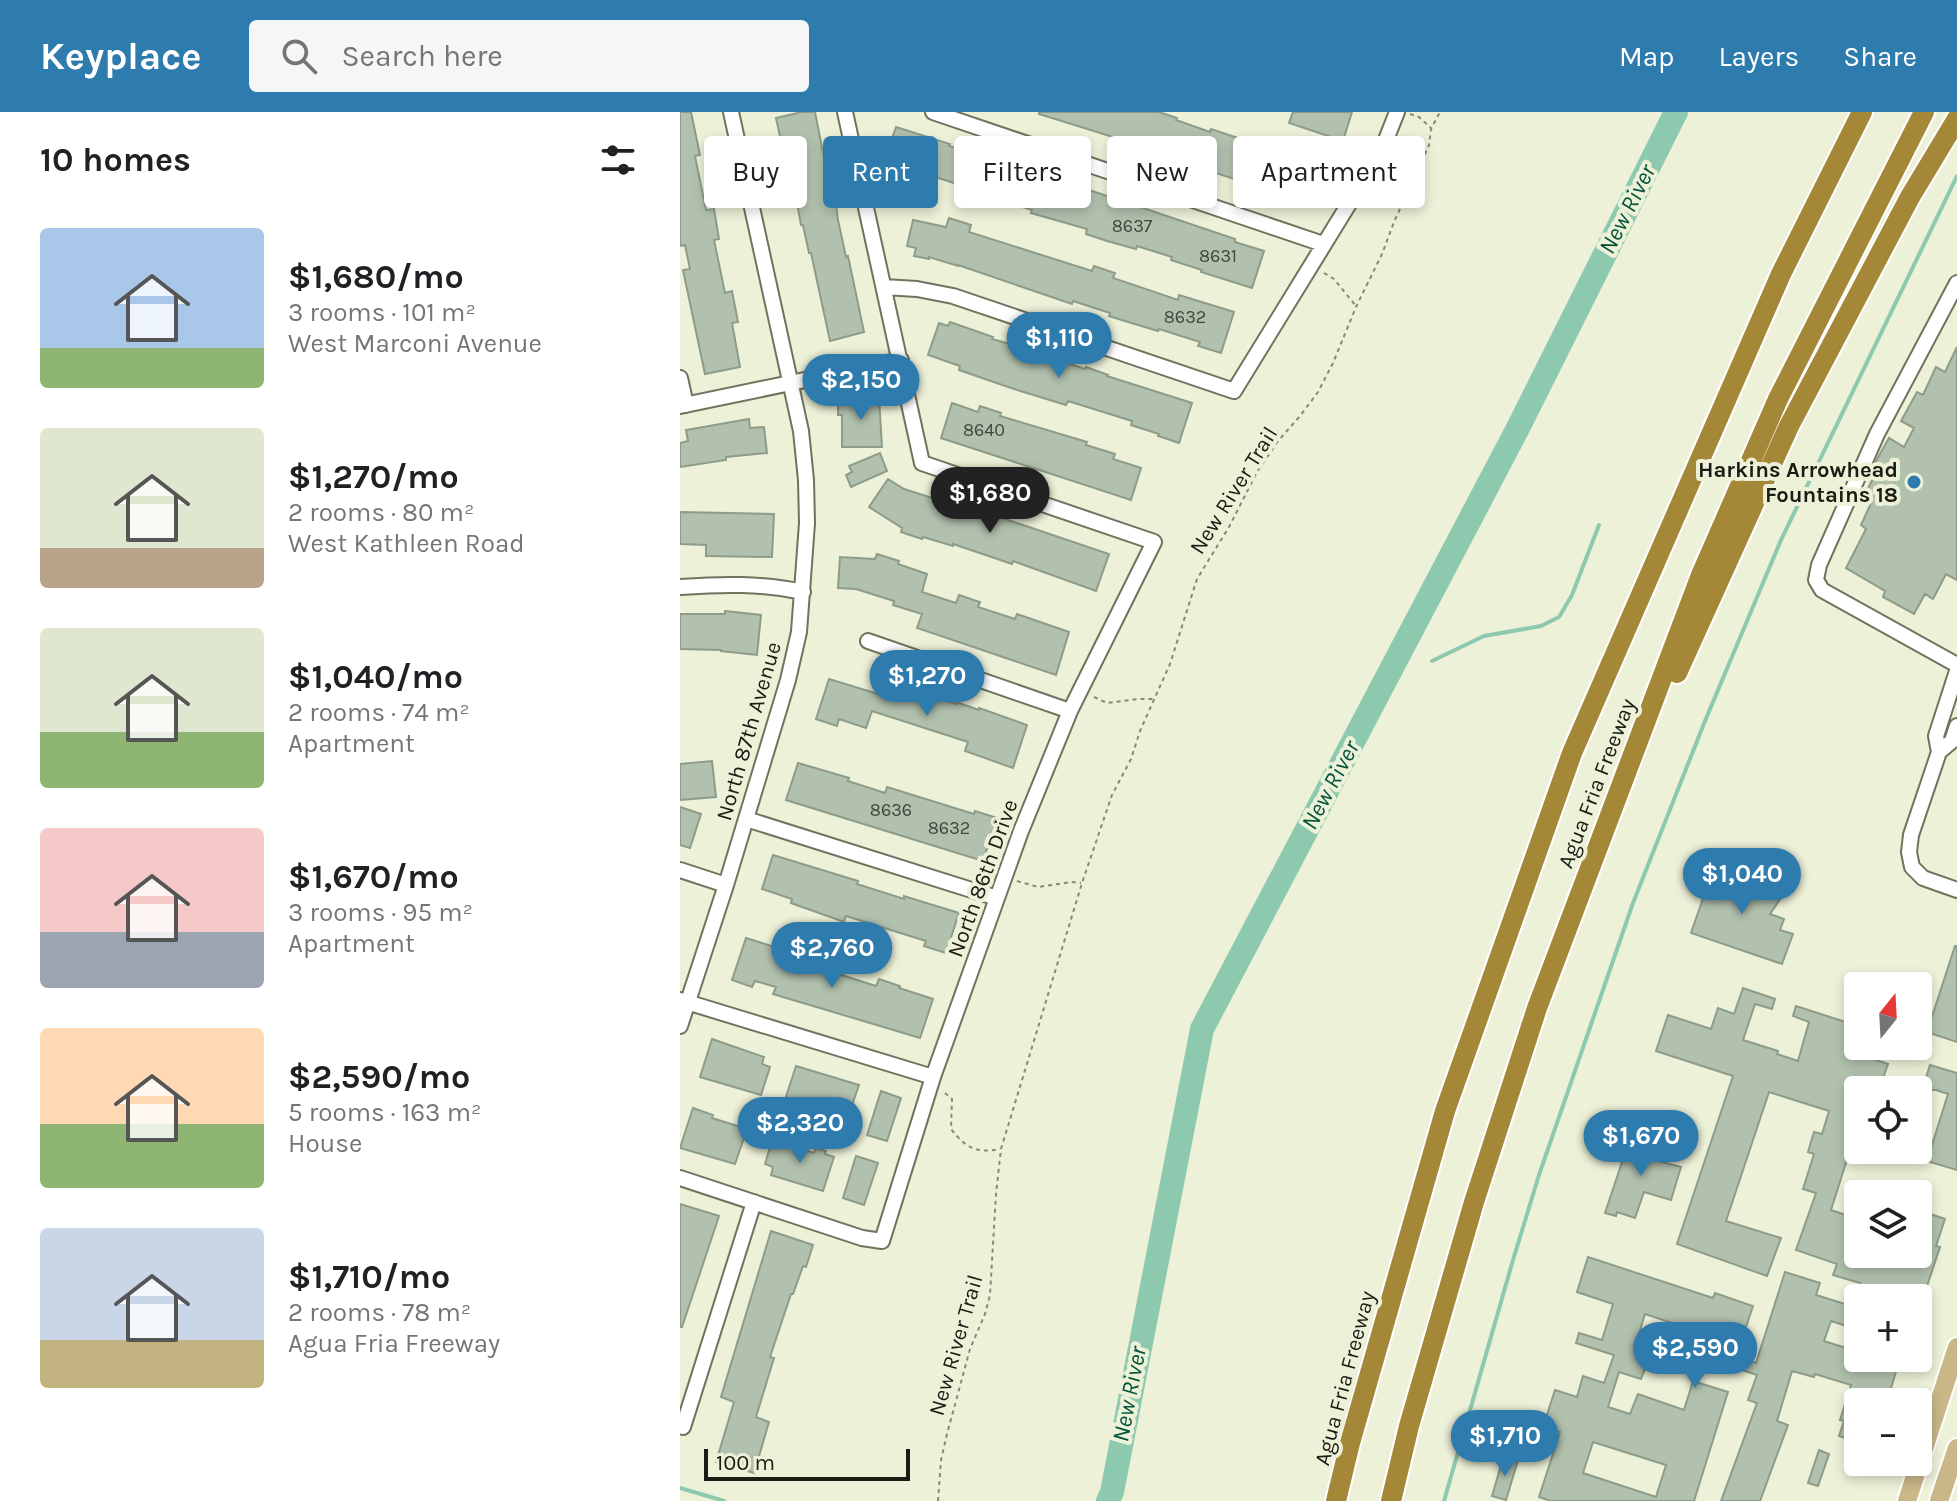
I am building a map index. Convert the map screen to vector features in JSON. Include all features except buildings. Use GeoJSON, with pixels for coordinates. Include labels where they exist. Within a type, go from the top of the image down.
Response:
{"type":"FeatureCollection","features":[{"type":"Feature","properties":{"kind":"highway","name":"Agua Fria Freeway"},"geometry":{"type":"LineString","coordinates":[[1391,1501],[1409,1426],[1474,1202],[1537,1008],[1701,575],[1778,399],[1924,112]]}},
{"type":"Feature","properties":{"kind":"highway","name":"Agua Fria Freeway"},"geometry":{"type":"LineString","coordinates":[[1336,1501],[1445,1111],[1572,753],[1740,363],[1858,117]]}},
{"type":"Feature","properties":{"kind":"highway"},"geometry":{"type":"LineString","coordinates":[[1590,866],[1789,426],[1910,197],[1957,119]]}},
{"type":"Feature","properties":{"kind":"main road"},"geometry":{"type":"LineString","coordinates":[[1907,1501],[1957,1347]]}},
{"type":"Feature","properties":{"kind":"main road"},"geometry":{"type":"LineString","coordinates":[[1939,1501],[1957,1448]]}},
{"type":"Feature","properties":{"kind":"street","name":"North 87th Avenue"},"geometry":{"type":"LineString","coordinates":[[680,1026],[684,1001],[726,885],[788,680],[799,632],[807,523],[801,431],[731,112]]}},
{"type":"Feature","properties":{"kind":"street"},"geometry":{"type":"LineString","coordinates":[[680,378],[683,405],[901,360],[845,112]]}},
{"type":"Feature","properties":{"kind":"street"},"geometry":{"type":"LineString","coordinates":[[933,112],[1323,244]]}},
{"type":"Feature","properties":{"kind":"street"},"geometry":{"type":"LineString","coordinates":[[884,287],[953,296],[1234,391],[1382,150],[1397,112]]}},
{"type":"Feature","properties":{"kind":"street"},"geometry":{"type":"LineString","coordinates":[[1957,283],[1877,434],[1819,565],[1816,580],[1822,590],[1957,668],[1936,736],[1939,752],[1911,835],[1909,852],[1912,867],[1923,878],[1957,890]]}},
{"type":"Feature","properties":{"kind":"street","name":"North 86th Drive"},"geometry":{"type":"LineString","coordinates":[[754,1202],[862,1238],[882,1241],[932,1083],[1021,831],[1070,711],[1154,542],[922,463],[901,360]]}},
{"type":"Feature","properties":{"kind":"street"},"geometry":{"type":"LineString","coordinates":[[680,587],[726,583],[803,592]]}},
{"type":"Feature","properties":{"kind":"street"},"geometry":{"type":"LineString","coordinates":[[868,641],[1070,711]]}},
{"type":"Feature","properties":{"kind":"street"},"geometry":{"type":"LineString","coordinates":[[1939,752],[1952,741],[1957,726]]}},
{"type":"Feature","properties":{"kind":"street"},"geometry":{"type":"LineString","coordinates":[[746,819],[997,898]]}},
{"type":"Feature","properties":{"kind":"street"},"geometry":{"type":"LineString","coordinates":[[680,870],[726,885]]}},
{"type":"Feature","properties":{"kind":"street"},"geometry":{"type":"LineString","coordinates":[[684,1001],[932,1083]]}},
{"type":"Feature","properties":{"kind":"street"},"geometry":{"type":"LineString","coordinates":[[680,1178],[754,1202],[683,1427]]}},
{"type":"Feature","properties":{"kind":"path"},"geometry":{"type":"LineString","coordinates":[[1406,112],[1419,117],[1431,129]]}},
{"type":"Feature","properties":{"kind":"path","name":"New River Trail"},"geometry":{"type":"LineString","coordinates":[[938,1501],[941,1460],[947,1434],[970,1349],[990,1295],[1001,1149],[1112,795],[1131,759],[1170,664],[1197,579],[1229,527],[1257,472],[1318,392],[1382,254],[1440,112]]}},
{"type":"Feature","properties":{"kind":"path"},"geometry":{"type":"LineString","coordinates":[[1310,265],[1334,279],[1356,307]]}},
{"type":"Feature","properties":{"kind":"path"},"geometry":{"type":"LineString","coordinates":[[1080,690],[1107,703],[1155,699]]}},
{"type":"Feature","properties":{"kind":"path"},"geometry":{"type":"LineString","coordinates":[[1005,877],[1038,887],[1082,883]]}},
{"type":"Feature","properties":{"kind":"path"},"geometry":{"type":"LineString","coordinates":[[932,1083],[952,1099],[951,1129],[962,1144],[977,1150],[1001,1149]]}},
{"type":"Feature","properties":{"kind":"waterway","name":"New River"},"geometry":{"type":"LineString","coordinates":[[1108,1501],[1202,1029],[1518,428],[1676,112]]}},
{"type":"Feature","properties":{"kind":"waterway"},"geometry":{"type":"LineString","coordinates":[[1444,1501],[1539,1175],[1633,903],[1781,540],[1957,176]]}},
{"type":"Feature","properties":{"kind":"waterway"},"geometry":{"type":"LineString","coordinates":[[1432,661],[1484,636],[1541,626],[1559,617],[1572,595],[1599,525]]}},
{"type":"Feature","properties":{"kind":"waterway"},"geometry":{"type":"LineString","coordinates":[[680,1488],[724,1501]]}},
{"type":"Feature","properties":{"kind":"place","name":"Harkins Arrowhead Fountains 18"},"geometry":{"type":"Point","coordinates":[1914,482]}}]}
